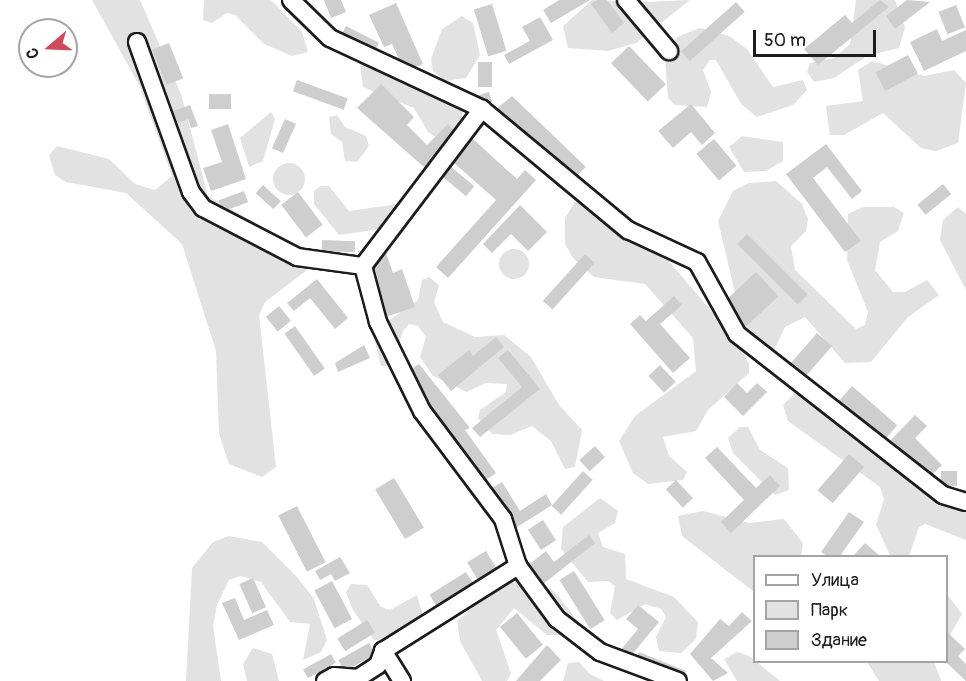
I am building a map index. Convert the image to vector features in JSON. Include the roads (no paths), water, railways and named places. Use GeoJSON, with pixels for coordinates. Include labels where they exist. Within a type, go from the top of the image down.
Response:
{"type":"FeatureCollection","features":[{"type":"Feature","properties":{"kind":"lane"},"geometry":{"type":"LineString","coordinates":[[291,0],[330,38],[482,109],[628,230],[697,262],[737,334],[943,495],[966,502]]}},
{"type":"Feature","properties":{"kind":"lane"},"geometry":{"type":"LineString","coordinates":[[626,0],[669,51]]}},
{"type":"Feature","properties":{"kind":"lane"},"geometry":{"type":"LineString","coordinates":[[137,42],[191,192],[203,208],[297,257],[363,266]]}},
{"type":"Feature","properties":{"kind":"lane"},"geometry":{"type":"LineString","coordinates":[[363,266],[482,109]]}},
{"type":"Feature","properties":{"kind":"lane"},"geometry":{"type":"LineString","coordinates":[[363,266],[378,322],[422,411],[503,519],[518,566],[557,619],[600,652],[678,681]]}},
{"type":"Feature","properties":{"kind":"lane"},"geometry":{"type":"LineString","coordinates":[[325,681],[334,675],[358,678],[378,665],[383,651],[518,566]]}},
{"type":"Feature","properties":{"kind":"lane"},"geometry":{"type":"LineString","coordinates":[[383,651],[402,681]]}}]}
